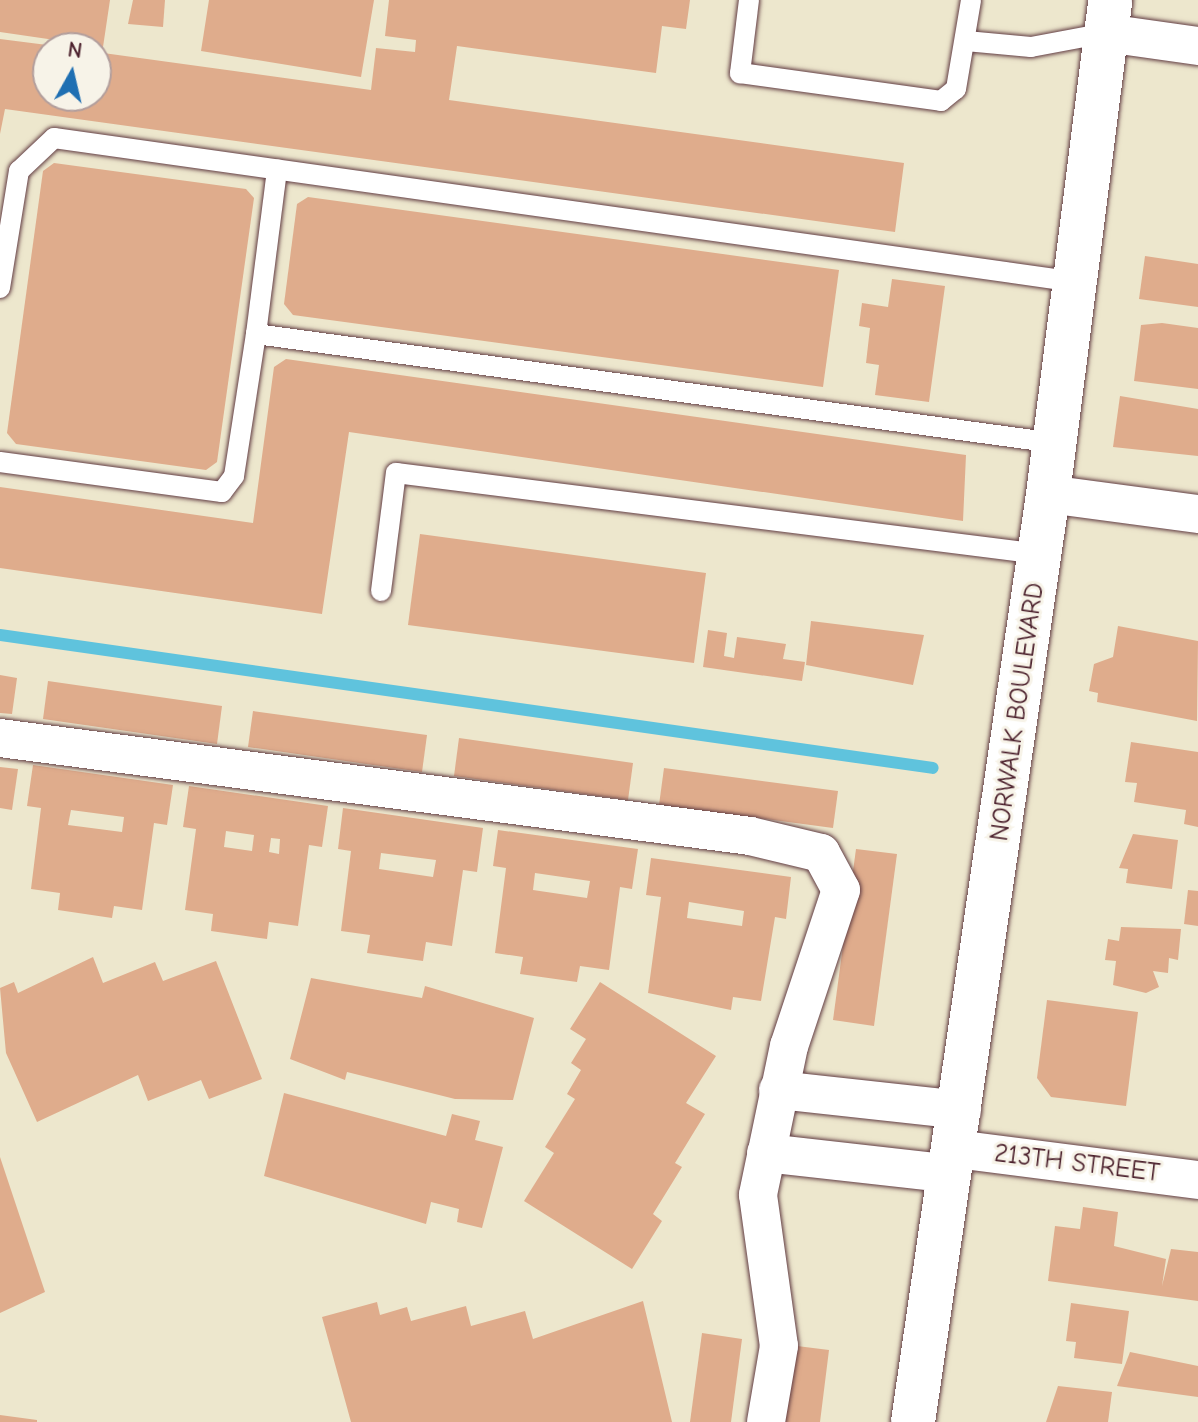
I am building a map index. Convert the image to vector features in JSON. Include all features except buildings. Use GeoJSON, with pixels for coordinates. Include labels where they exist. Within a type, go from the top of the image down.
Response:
{"type":"FeatureCollection","features":[{"type":"Feature","properties":{"kind":"main road","name":"NORWALK BOULEVARD"},"geometry":{"type":"LineString","coordinates":[[913,1422],[957,1144],[1040,554],[1108,16]]}},
{"type":"Feature","properties":{"kind":"street"},"geometry":{"type":"LineString","coordinates":[[1108,16],[1198,46]]}},
{"type":"Feature","properties":{"kind":"street"},"geometry":{"type":"LineString","coordinates":[[1048,494],[1198,514]]}},
{"type":"Feature","properties":{"kind":"street"},"geometry":{"type":"LineString","coordinates":[[0,738],[750,836],[821,853],[841,890],[778,1090],[758,1195],[779,1346],[766,1422]]}},
{"type":"Feature","properties":{"kind":"street"},"geometry":{"type":"LineString","coordinates":[[778,1090],[957,1144]]}},
{"type":"Feature","properties":{"kind":"street"},"geometry":{"type":"LineString","coordinates":[[766,1153],[957,1144]]}},
{"type":"Feature","properties":{"kind":"street","name":"213TH STREET"},"geometry":{"type":"LineString","coordinates":[[957,1144],[1198,1180]]}},
{"type":"Feature","properties":{"kind":"lane"},"geometry":{"type":"LineString","coordinates":[[749,0],[740,73],[941,101],[956,89],[971,0]]}},
{"type":"Feature","properties":{"kind":"lane"},"geometry":{"type":"LineString","coordinates":[[966,41],[1031,47],[1108,16]]}},
{"type":"Feature","properties":{"kind":"lane"},"geometry":{"type":"LineString","coordinates":[[0,288],[19,171],[54,138],[1076,282]]}},
{"type":"Feature","properties":{"kind":"lane"},"geometry":{"type":"LineString","coordinates":[[0,462],[222,492],[234,476],[277,169]]}},
{"type":"Feature","properties":{"kind":"lane"},"geometry":{"type":"LineString","coordinates":[[256,334],[1055,443]]}},
{"type":"Feature","properties":{"kind":"lane"},"geometry":{"type":"LineString","coordinates":[[381,591],[396,473],[1040,554]]}},
{"type":"Feature","properties":{"kind":"waterway"},"geometry":{"type":"LineString","coordinates":[[0,635],[933,768]]}}]}
